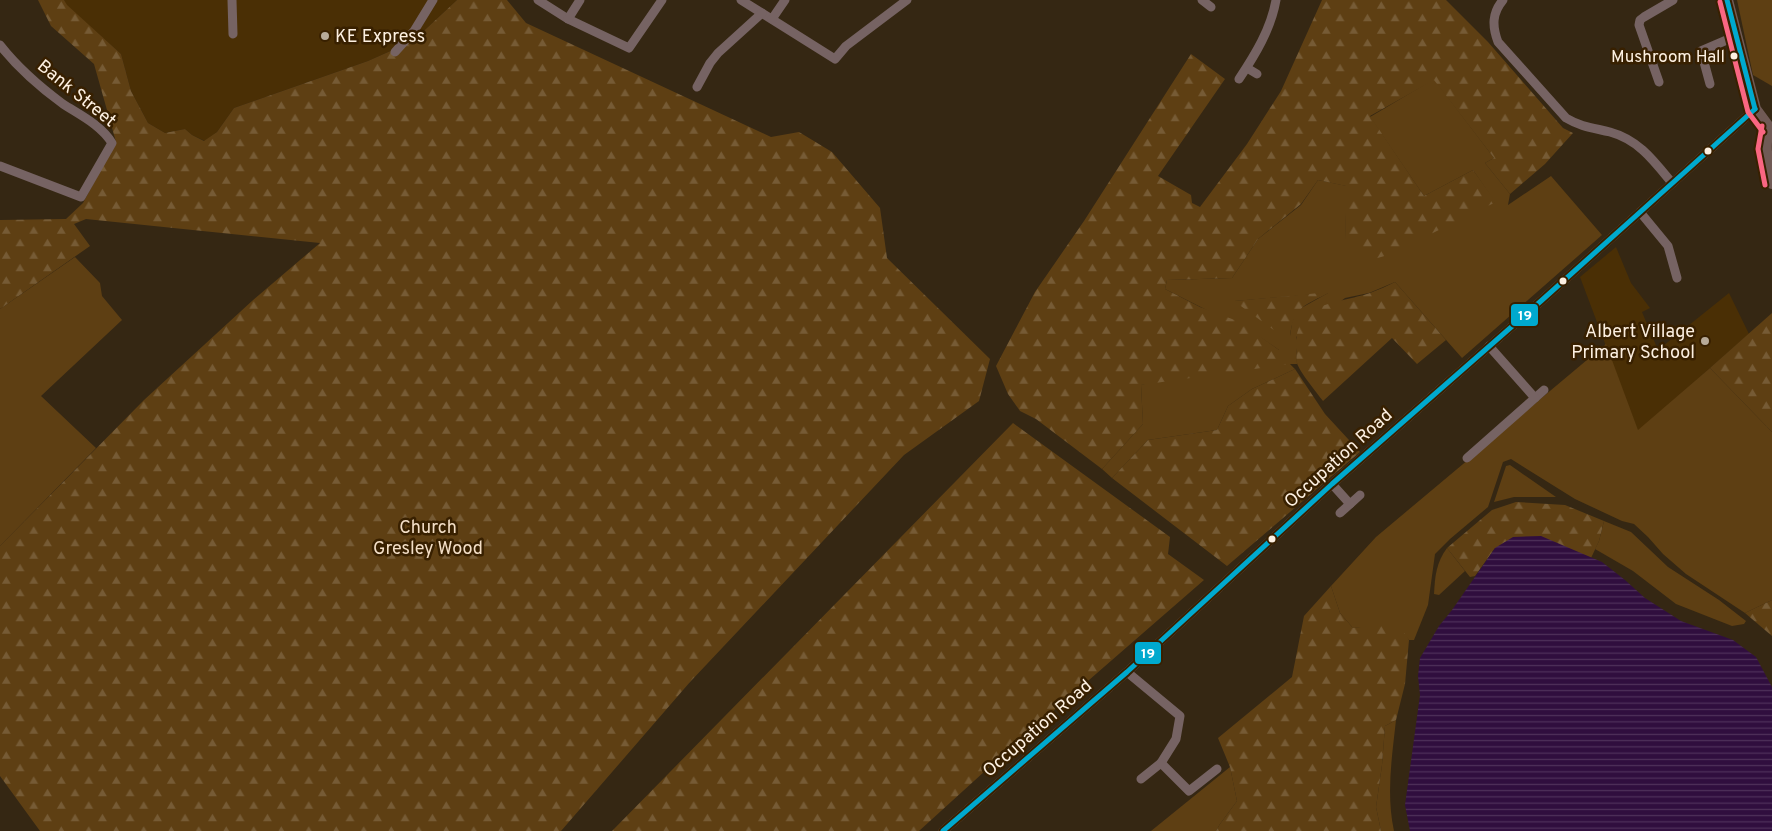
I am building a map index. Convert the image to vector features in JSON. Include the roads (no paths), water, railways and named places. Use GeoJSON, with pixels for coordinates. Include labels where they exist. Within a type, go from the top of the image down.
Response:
{"type":"FeatureCollection","features":[{"type":"Feature","properties":{"kind":"street"},"geometry":{"type":"LineString","coordinates":[[232,0],[233,34]]}},
{"type":"Feature","properties":{"kind":"street"},"geometry":{"type":"LineString","coordinates":[[395,52],[414,30],[433,0]]}},
{"type":"Feature","properties":{"kind":"street"},"geometry":{"type":"LineString","coordinates":[[538,0],[568,19],[629,48],[662,0]]}},
{"type":"Feature","properties":{"kind":"street"},"geometry":{"type":"LineString","coordinates":[[568,19],[580,0]]}},
{"type":"Feature","properties":{"kind":"street"},"geometry":{"type":"LineString","coordinates":[[741,0],[835,59],[846,46],[906,0]]}},
{"type":"Feature","properties":{"kind":"street"},"geometry":{"type":"LineString","coordinates":[[772,19],[785,0]]}},
{"type":"Feature","properties":{"kind":"street"},"geometry":{"type":"LineString","coordinates":[[1202,0],[1211,8]]}},
{"type":"Feature","properties":{"kind":"street"},"geometry":{"type":"LineString","coordinates":[[1239,79],[1273,18],[1276,0]]}},
{"type":"Feature","properties":{"kind":"street"},"geometry":{"type":"LineString","coordinates":[[1503,0],[1496,8],[1493,21],[1498,42],[1566,118],[1576,124],[1612,132],[1632,141],[1647,154],[1672,183]]}},
{"type":"Feature","properties":{"kind":"street"},"geometry":{"type":"LineString","coordinates":[[1659,82],[1639,25],[1640,20],[1672,0]]}},
{"type":"Feature","properties":{"kind":"street"},"geometry":{"type":"LineString","coordinates":[[1727,0],[1755,109],[1771,127],[1765,139],[1765,148],[1772,183]]}},
{"type":"Feature","properties":{"kind":"street"},"geometry":{"type":"LineString","coordinates":[[697,88],[710,63],[718,53],[762,13]]}},
{"type":"Feature","properties":{"kind":"street"},"geometry":{"type":"LineString","coordinates":[[1710,84],[1701,51],[1736,36]]}},
{"type":"Feature","properties":{"kind":"street","name":"Bank Street"},"geometry":{"type":"LineString","coordinates":[[0,45],[15,64],[61,102],[106,134],[112,143],[80,197],[0,166]]}},
{"type":"Feature","properties":{"kind":"street"},"geometry":{"type":"LineString","coordinates":[[1246,68],[1257,74]]}},
{"type":"Feature","properties":{"kind":"street","name":"Occupation Road"},"geometry":{"type":"LineString","coordinates":[[944,831],[1127,672],[1332,484],[1755,109]]}},
{"type":"Feature","properties":{"kind":"street"},"geometry":{"type":"LineString","coordinates":[[1640,212],[1668,246],[1677,278]]}},
{"type":"Feature","properties":{"kind":"street"},"geometry":{"type":"LineString","coordinates":[[1489,346],[1534,398]]}},
{"type":"Feature","properties":{"kind":"street"},"geometry":{"type":"LineString","coordinates":[[1467,458],[1544,390]]}},
{"type":"Feature","properties":{"kind":"street"},"geometry":{"type":"LineString","coordinates":[[1332,484],[1350,504]]}},
{"type":"Feature","properties":{"kind":"street"},"geometry":{"type":"LineString","coordinates":[[1340,513],[1360,495]]}},
{"type":"Feature","properties":{"kind":"street"},"geometry":{"type":"LineString","coordinates":[[1127,672],[1180,716],[1176,739],[1161,762],[1142,779]]}},
{"type":"Feature","properties":{"kind":"street"},"geometry":{"type":"LineString","coordinates":[[1161,762],[1189,791],[1217,769]]}},
{"type":"Feature","properties":{"kind":"place","name":"KE Express"},"geometry":{"type":"Point","coordinates":[325,36]}},
{"type":"Feature","properties":{"kind":"place","name":"Mushroom Hall"},"geometry":{"type":"Point","coordinates":[1734,56]}},
{"type":"Feature","properties":{"kind":"place","name":"Albert Village Primary School"},"geometry":{"type":"Point","coordinates":[1705,341]}},
{"type":"Feature","properties":{"kind":"park label","name":"Church Gresley Wood"},"geometry":{"type":"Point","coordinates":[428,537]}}]}
